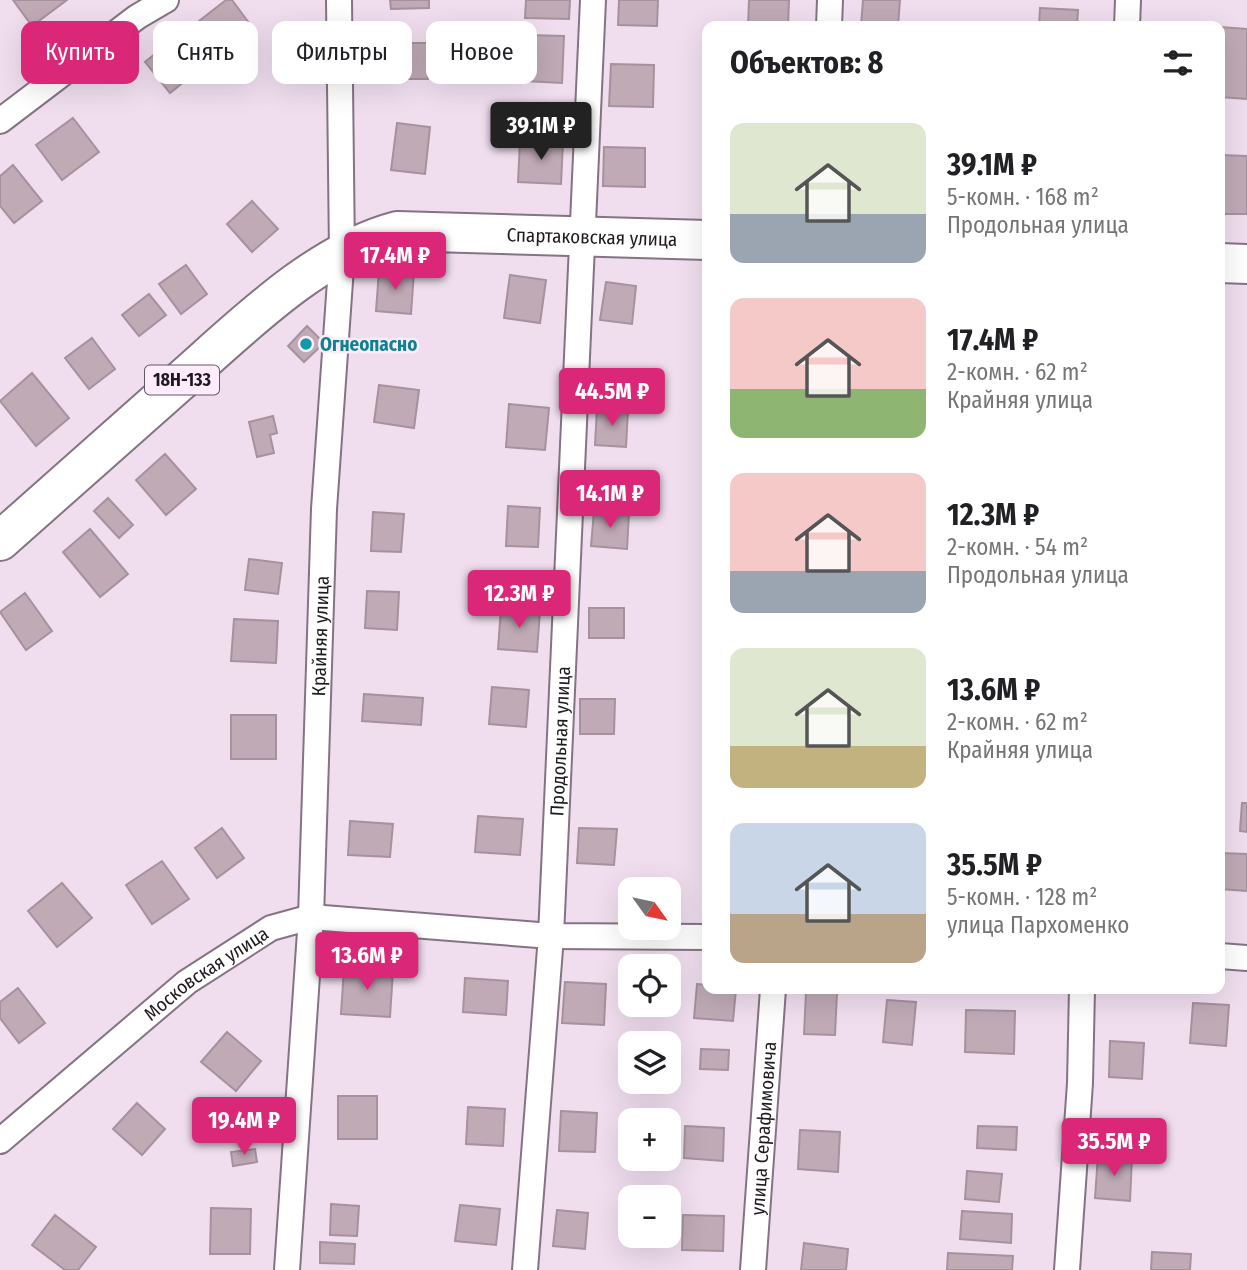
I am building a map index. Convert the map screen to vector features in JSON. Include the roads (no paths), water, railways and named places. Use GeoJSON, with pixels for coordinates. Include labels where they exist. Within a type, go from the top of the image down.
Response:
{"type":"FeatureCollection","features":[{"type":"Feature","properties":{"kind":"main road","name":"Спартаковская улица"},"geometry":{"type":"LineString","coordinates":[[0,541],[235,334],[304,278],[367,239],[397,231],[581,234],[702,240]]}},
{"type":"Feature","properties":{"kind":"main road"},"geometry":{"type":"LineString","coordinates":[[1225,263],[1247,264]]}},
{"type":"Feature","properties":{"kind":"street"},"geometry":{"type":"LineString","coordinates":[[0,121],[137,18],[166,0]]}},
{"type":"Feature","properties":{"kind":"street","name":"Крайняя улица"},"geometry":{"type":"LineString","coordinates":[[287,1270],[311,917],[324,509],[342,253],[338,93],[340,0]]}},
{"type":"Feature","properties":{"kind":"street","name":"Продольная улица"},"geometry":{"type":"LineString","coordinates":[[525,1270],[551,936],[593,0]]}},
{"type":"Feature","properties":{"kind":"street"},"geometry":{"type":"LineString","coordinates":[[829,21],[831,0]]}},
{"type":"Feature","properties":{"kind":"street"},"geometry":{"type":"LineString","coordinates":[[1127,21],[1128,0]]}},
{"type":"Feature","properties":{"kind":"street","name":"Московская улица"},"geometry":{"type":"LineString","coordinates":[[0,1141],[187,982],[271,928],[311,917],[551,936],[702,937]]}},
{"type":"Feature","properties":{"kind":"street"},"geometry":{"type":"LineString","coordinates":[[1225,956],[1247,958]]}},
{"type":"Feature","properties":{"kind":"street","name":"улица Серафимовича"},"geometry":{"type":"LineString","coordinates":[[753,1270],[773,994]]}},
{"type":"Feature","properties":{"kind":"street"},"geometry":{"type":"LineString","coordinates":[[1067,1270],[1080,1083],[1082,994]]}},
{"type":"Feature","properties":{"kind":"place","name":"Огнеопасно"},"geometry":{"type":"Point","coordinates":[306,344]}}]}
